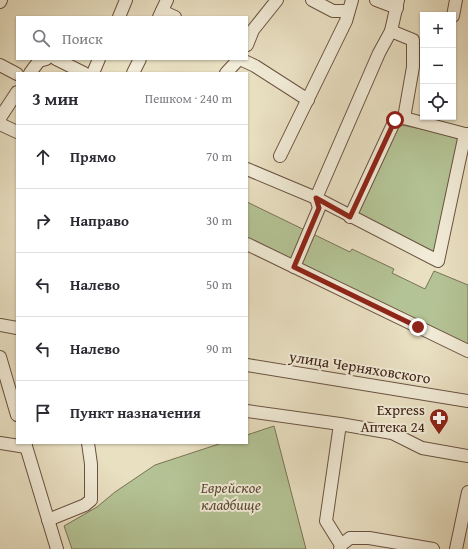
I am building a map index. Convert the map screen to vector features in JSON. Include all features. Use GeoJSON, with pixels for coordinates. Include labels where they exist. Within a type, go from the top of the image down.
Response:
{"type":"FeatureCollection","features":[{"type":"Feature","properties":{"kind":"street"},"geometry":{"type":"LineString","coordinates":[[118,16],[126,0]]}},
{"type":"Feature","properties":{"kind":"street"},"geometry":{"type":"LineString","coordinates":[[248,42],[253,30],[277,0]]}},
{"type":"Feature","properties":{"kind":"street"},"geometry":{"type":"LineString","coordinates":[[312,0],[333,10],[348,12]]}},
{"type":"Feature","properties":{"kind":"street"},"geometry":{"type":"LineString","coordinates":[[280,156],[346,21],[352,0]]}},
{"type":"Feature","properties":{"kind":"street"},"geometry":{"type":"LineString","coordinates":[[294,267],[319,208],[316,198],[378,54],[391,31],[397,4],[376,0]]}},
{"type":"Feature","properties":{"kind":"street"},"geometry":{"type":"LineString","coordinates":[[454,12],[456,0]]}},
{"type":"Feature","properties":{"kind":"street"},"geometry":{"type":"LineString","coordinates":[[163,9],[174,16]]}},
{"type":"Feature","properties":{"kind":"street"},"geometry":{"type":"LineString","coordinates":[[391,31],[418,39],[404,118]]}},
{"type":"Feature","properties":{"kind":"street"},"geometry":{"type":"LineString","coordinates":[[31,72],[39,61],[42,60]]}},
{"type":"Feature","properties":{"kind":"street"},"geometry":{"type":"LineString","coordinates":[[58,60],[82,72]]}},
{"type":"Feature","properties":{"kind":"street"},"geometry":{"type":"LineString","coordinates":[[93,72],[99,60]]}},
{"type":"Feature","properties":{"kind":"street"},"geometry":{"type":"LineString","coordinates":[[134,72],[140,60]]}},
{"type":"Feature","properties":{"kind":"street"},"geometry":{"type":"LineString","coordinates":[[227,72],[238,60]]}},
{"type":"Feature","properties":{"kind":"street"},"geometry":{"type":"LineString","coordinates":[[241,60],[255,66],[308,100]]}},
{"type":"Feature","properties":{"kind":"street"},"geometry":{"type":"LineString","coordinates":[[0,65],[16,73]]}},
{"type":"Feature","properties":{"kind":"street"},"geometry":{"type":"LineString","coordinates":[[0,118],[16,94]]}},
{"type":"Feature","properties":{"kind":"street"},"geometry":{"type":"LineString","coordinates":[[248,169],[316,198],[350,217],[438,261],[466,134],[404,118],[395,120],[350,217]]}},
{"type":"Feature","properties":{"kind":"street"},"geometry":{"type":"LineString","coordinates":[[0,124],[16,132]]}},
{"type":"Feature","properties":{"kind":"street"},"geometry":{"type":"LineString","coordinates":[[248,244],[468,351]]}},
{"type":"Feature","properties":{"kind":"street"},"geometry":{"type":"LineString","coordinates":[[0,325],[16,328]]}},
{"type":"Feature","properties":{"kind":"street"},"geometry":{"type":"LineString","coordinates":[[0,357],[16,412]]}},
{"type":"Feature","properties":{"kind":"street","name":"улица Черняховского"},"geometry":{"type":"LineString","coordinates":[[248,365],[468,400]]}},
{"type":"Feature","properties":{"kind":"street"},"geometry":{"type":"LineString","coordinates":[[248,411],[392,433],[422,448],[468,456]]}},
{"type":"Feature","properties":{"kind":"street"},"geometry":{"type":"LineString","coordinates":[[340,424],[326,522],[340,547],[350,538],[370,538],[433,549]]}},
{"type":"Feature","properties":{"kind":"street"},"geometry":{"type":"LineString","coordinates":[[0,443],[26,445],[57,549]]}},
{"type":"Feature","properties":{"kind":"street"},"geometry":{"type":"LineString","coordinates":[[48,520],[85,505],[91,500],[91,464],[88,444]]}},
{"type":"Feature","properties":{"kind":"street"},"geometry":{"type":"LineString","coordinates":[[456,549],[468,492]]}},
{"type":"Feature","properties":{"kind":"green space"},"geometry":{"type":"Polygon","coordinates":[[[397,124],[460,137],[436,255],[354,216],[397,124]]]}},
{"type":"Feature","properties":{"kind":"green space"},"geometry":{"type":"Polygon","coordinates":[[[248,202],[350,252],[352,249],[394,269],[392,273],[425,289],[434,271],[468,285],[468,348],[248,238],[248,202]]]}},
{"type":"Feature","properties":{"kind":"green space","name":"Еврейское кладбище"},"geometry":{"type":"Polygon","coordinates":[[[274,426],[306,549],[72,549],[64,526],[97,507],[115,492],[155,465],[219,444],[248,444],[248,435],[274,426]]]}},
{"type":"Feature","properties":{"kind":"place","name":"Express Аптека 24"},"geometry":{"type":"Point","coordinates":[439,435]}},
{"type":"Feature","properties":{"kind":"route"},"geometry":{"type":"LineString","coordinates":[[395,120],[350,217],[316,198],[319,208],[294,267],[418,327]]}}]}
